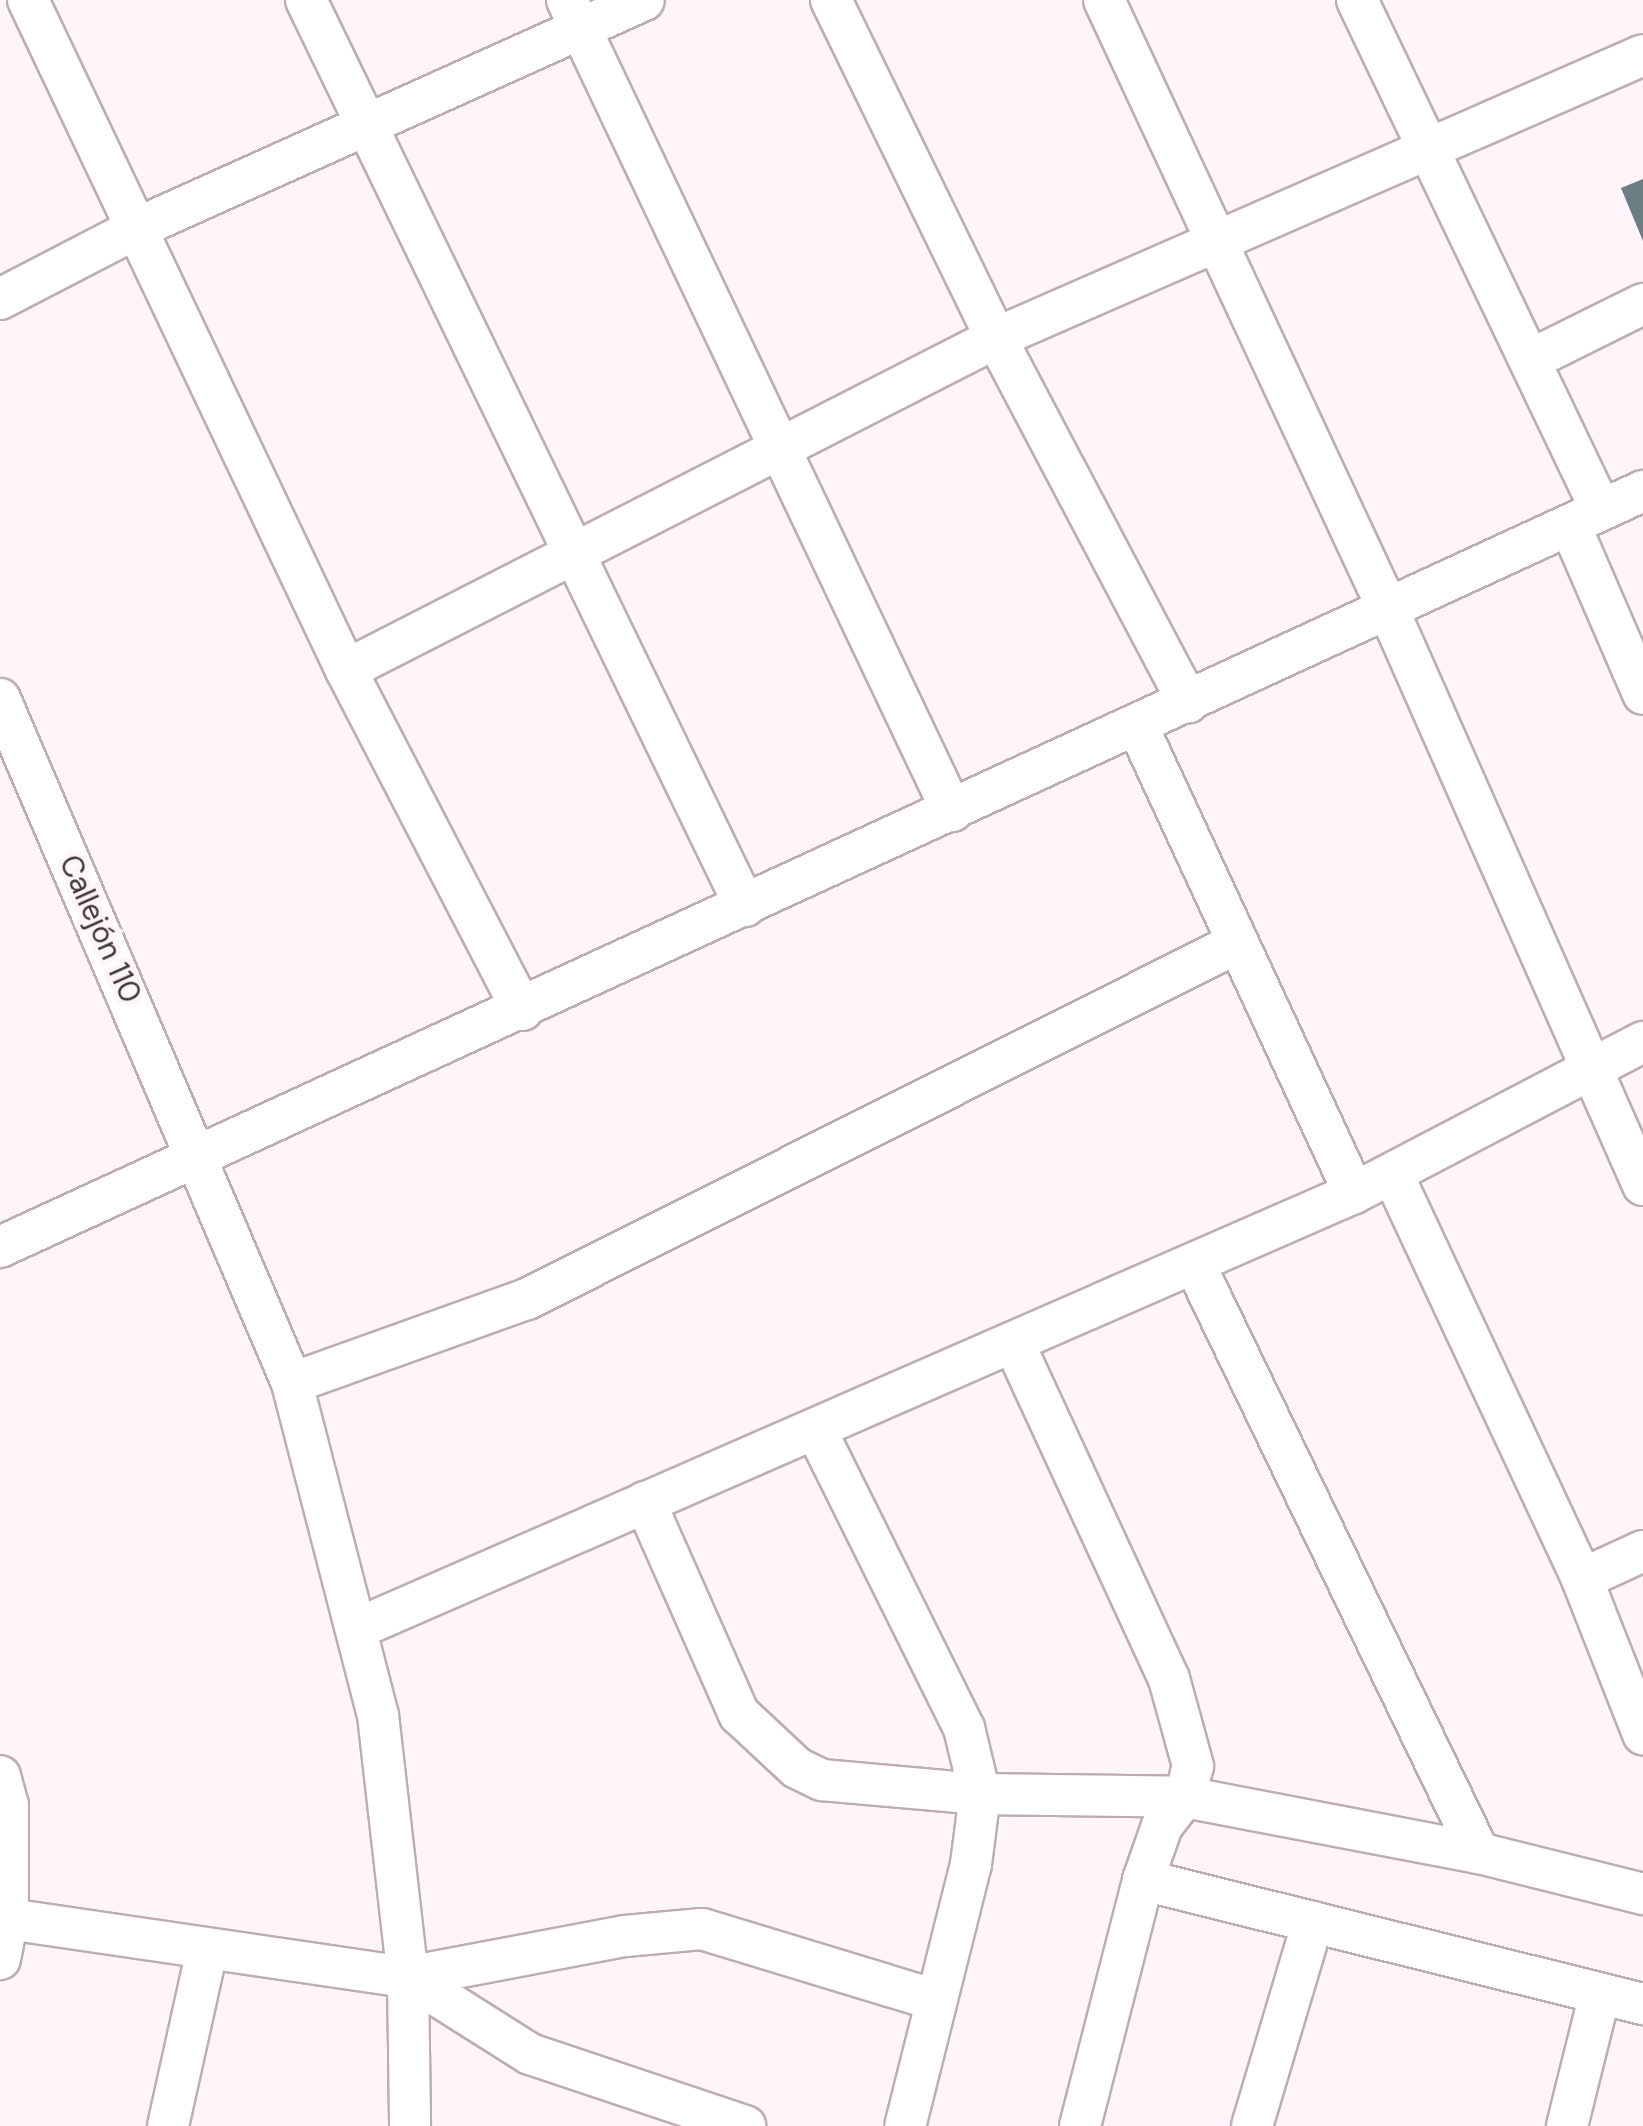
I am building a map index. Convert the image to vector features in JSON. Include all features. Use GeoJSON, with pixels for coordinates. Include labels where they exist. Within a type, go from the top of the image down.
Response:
{"type":"FeatureCollection","features":[{"type":"Feature","properties":{"kind":"street"},"geometry":{"type":"LineString","coordinates":[[28,0],[133,230],[346,670],[522,1010]]}},
{"type":"Feature","properties":{"kind":"street"},"geometry":{"type":"LineString","coordinates":[[306,0],[745,906]]}},
{"type":"Feature","properties":{"kind":"street"},"geometry":{"type":"LineString","coordinates":[[0,300],[133,230],[367,128],[574,14],[644,0]]}},
{"type":"Feature","properties":{"kind":"street"},"geometry":{"type":"LineString","coordinates":[[832,0],[996,338],[1188,702]]}},
{"type":"Feature","properties":{"kind":"street"},"geometry":{"type":"LineString","coordinates":[[1104,0],[1388,609],[1643,1186]]}},
{"type":"Feature","properties":{"kind":"street"},"geometry":{"type":"LineString","coordinates":[[1357,0],[1422,150],[1532,359],[1643,694]]}},
{"type":"Feature","properties":{"kind":"street"},"geometry":{"type":"LineString","coordinates":[[574,14],[774,447],[952,811]]}},
{"type":"Feature","properties":{"kind":"street"},"geometry":{"type":"LineString","coordinates":[[346,670],[774,447],[996,338],[1643,55]]}},
{"type":"Feature","properties":{"kind":"street"},"geometry":{"type":"LineString","coordinates":[[1532,359],[1643,304]]}},
{"type":"Feature","properties":{"kind":"street"},"geometry":{"type":"LineString","coordinates":[[0,1247],[1643,491]]}},
{"type":"Feature","properties":{"kind":"street","name":"Callejón 110"},"geometry":{"type":"LineString","coordinates":[[0,700],[200,1158],[292,1382],[378,1715],[408,1978],[410,2126]]}},
{"type":"Feature","properties":{"kind":"street"},"geometry":{"type":"LineString","coordinates":[[1137,725],[1354,1193]]}},
{"type":"Feature","properties":{"kind":"street"},"geometry":{"type":"LineString","coordinates":[[292,1382],[527,1299],[1238,943]]}},
{"type":"Feature","properties":{"kind":"street"},"geometry":{"type":"LineString","coordinates":[[356,1629],[1015,1346],[1394,1175],[1588,1066],[1643,1042]]}},
{"type":"Feature","properties":{"kind":"street"},"geometry":{"type":"LineString","coordinates":[[1394,1175],[1582,1578],[1643,1734]]}},
{"type":"Feature","properties":{"kind":"street"},"geometry":{"type":"LineString","coordinates":[[1195,1264],[1479,1852]]}},
{"type":"Feature","properties":{"kind":"street"},"geometry":{"type":"LineString","coordinates":[[1015,1346],[1170,1679],[1193,1766],[1186,1797],[1162,1826],[1143,1880],[1080,2126]]}},
{"type":"Feature","properties":{"kind":"street"},"geometry":{"type":"LineString","coordinates":[[816,1430],[964,1728],[980,1794],[972,1864],[904,2126]]}},
{"type":"Feature","properties":{"kind":"street"},"geometry":{"type":"LineString","coordinates":[[645,1502],[740,1714],[770,1746],[822,1780],[980,1794],[1186,1797],[1479,1852],[1643,1894]]}},
{"type":"Feature","properties":{"kind":"street"},"geometry":{"type":"LineString","coordinates":[[1582,1578],[1643,1551]]}},
{"type":"Feature","properties":{"kind":"street"},"geometry":{"type":"LineString","coordinates":[[0,1959],[8,1919],[3,1796]]}},
{"type":"Feature","properties":{"kind":"street"},"geometry":{"type":"LineString","coordinates":[[1143,1880],[1643,2004]]}},
{"type":"Feature","properties":{"kind":"street"},"geometry":{"type":"LineString","coordinates":[[8,1919],[206,1954],[408,1978],[702,1929],[934,1999]]}},
{"type":"Feature","properties":{"kind":"street"},"geometry":{"type":"LineString","coordinates":[[1252,2126],[1313,1922]]}},
{"type":"Feature","properties":{"kind":"street"},"geometry":{"type":"LineString","coordinates":[[168,2126],[206,1954]]}},
{"type":"Feature","properties":{"kind":"street"},"geometry":{"type":"LineString","coordinates":[[408,1978],[530,2054],[744,2126]]}},
{"type":"Feature","properties":{"kind":"street"},"geometry":{"type":"LineString","coordinates":[[1567,2126],[1600,1994]]}},
{"type":"Feature","properties":{"kind":"building"},"geometry":{"type":"Polygon","coordinates":[[[1643,179],[1643,241],[1621,188],[1643,179]]]}}]}
